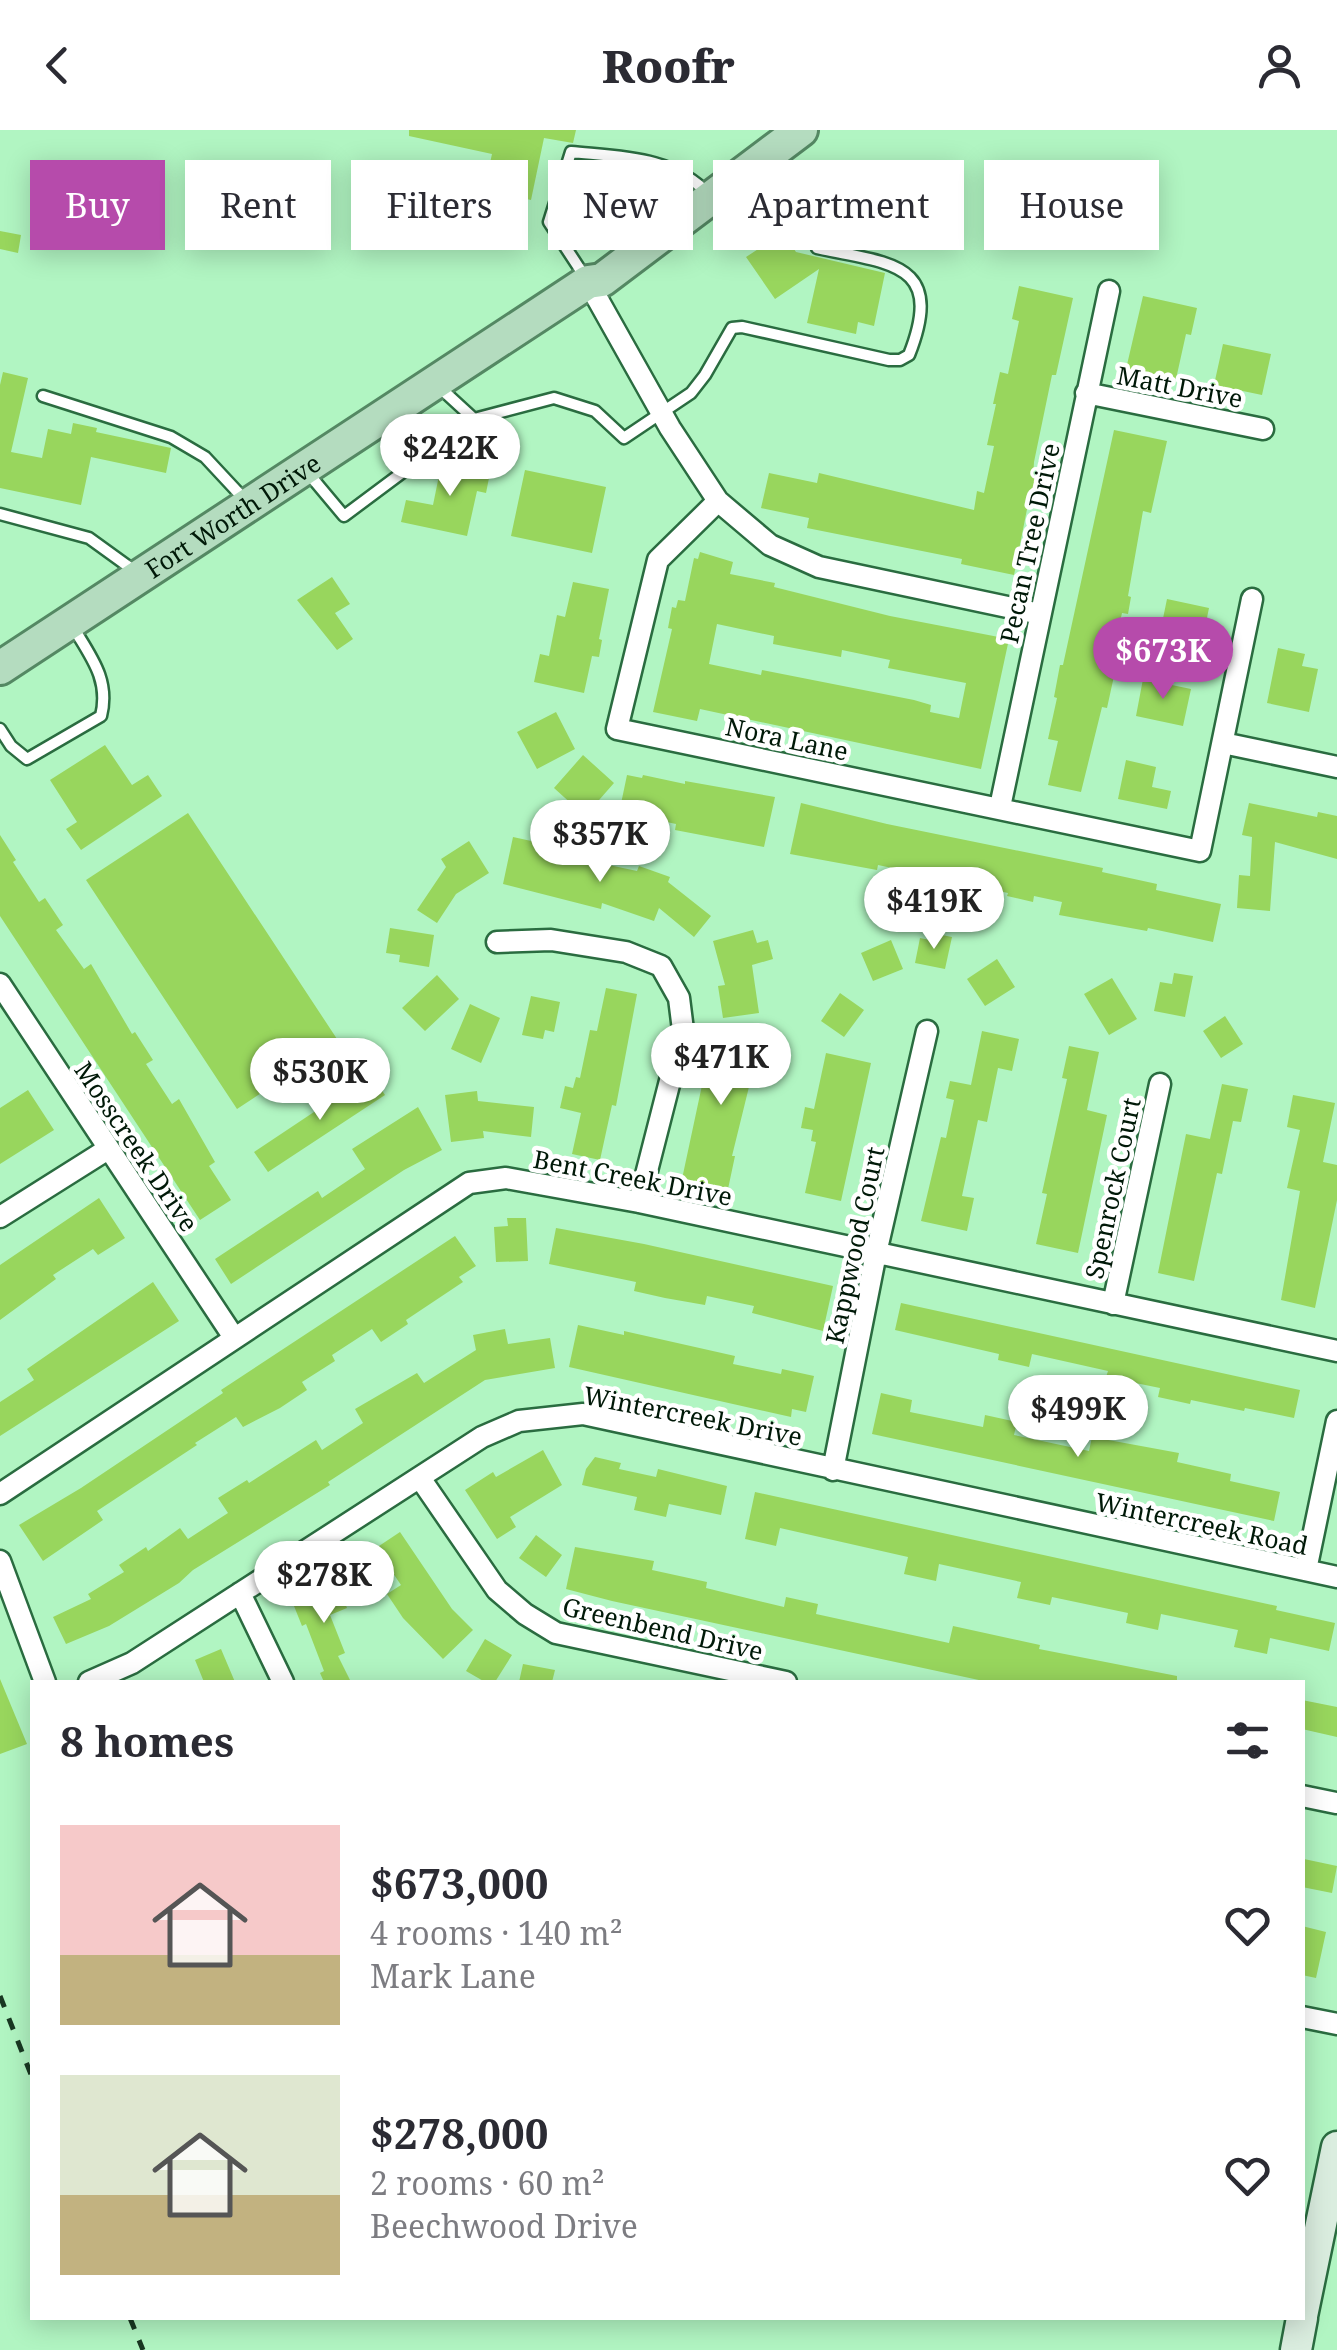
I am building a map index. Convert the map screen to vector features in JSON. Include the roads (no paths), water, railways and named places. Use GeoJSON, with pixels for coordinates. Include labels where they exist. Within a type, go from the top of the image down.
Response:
{"type":"FeatureCollection","features":[{"type":"Feature","properties":{"kind":"main road","name":"Fort Worth Drive"},"geometry":{"type":"LineString","coordinates":[[0,668],[588,282],[602,280],[800,130]]}},
{"type":"Feature","properties":{"kind":"main road","name":"Fort Worth Drive"},"geometry":{"type":"LineString","coordinates":[[711,198],[824,130]]}},
{"type":"Feature","properties":{"kind":"main road"},"geometry":{"type":"LineString","coordinates":[[1305,2302],[1337,2148]]}},
{"type":"Feature","properties":{"kind":"main road"},"geometry":{"type":"LineString","coordinates":[[1296,2350],[1301,2320]]}},
{"type":"Feature","properties":{"kind":"street"},"geometry":{"type":"LineString","coordinates":[[588,282],[660,411],[718,501],[770,546],[819,567],[1040,614]]}},
{"type":"Feature","properties":{"kind":"street","name":"Pecan Tree Drive"},"geometry":{"type":"LineString","coordinates":[[1000,807],[1109,291]]}},
{"type":"Feature","properties":{"kind":"street","name":"Matt Drive"},"geometry":{"type":"LineString","coordinates":[[1086,393],[1263,429]]}},
{"type":"Feature","properties":{"kind":"street","name":"Nora Lane"},"geometry":{"type":"LineString","coordinates":[[718,501],[658,560],[617,729],[1200,851],[1223,742]]}},
{"type":"Feature","properties":{"kind":"street"},"geometry":{"type":"LineString","coordinates":[[1252,599],[1223,742],[1337,768]]}},
{"type":"Feature","properties":{"kind":"street"},"geometry":{"type":"LineString","coordinates":[[497,942],[551,940],[626,952],[661,966],[679,998],[683,1030],[640,1202]]}},
{"type":"Feature","properties":{"kind":"street","name":"Mosscreek Drive"},"geometry":{"type":"LineString","coordinates":[[0,984],[234,1336]]}},
{"type":"Feature","properties":{"kind":"street","name":"Kappwood Court"},"geometry":{"type":"LineString","coordinates":[[833,1470],[876,1253],[927,1031]]}},
{"type":"Feature","properties":{"kind":"street","name":"Spenrock Court"},"geometry":{"type":"LineString","coordinates":[[1113,1304],[1160,1084]]}},
{"type":"Feature","properties":{"kind":"street"},"geometry":{"type":"LineString","coordinates":[[0,1217],[108,1148]]}},
{"type":"Feature","properties":{"kind":"street","name":"Bent Creek Drive"},"geometry":{"type":"LineString","coordinates":[[0,1494],[469,1184],[506,1178],[640,1202],[1337,1351]]}},
{"type":"Feature","properties":{"kind":"street","name":"Wintercreek Drive"},"geometry":{"type":"LineString","coordinates":[[94,1680],[132,1663],[482,1437],[519,1420],[583,1414],[997,1505]]}},
{"type":"Feature","properties":{"kind":"street"},"geometry":{"type":"LineString","coordinates":[[1306,1570],[1337,1421]]}},
{"type":"Feature","properties":{"kind":"street","name":"Greenbend Drive"},"geometry":{"type":"LineString","coordinates":[[420,1478],[497,1590],[556,1633],[777,1680]]}},
{"type":"Feature","properties":{"kind":"street","name":"Wintercreek Road"},"geometry":{"type":"LineString","coordinates":[[997,1505],[1337,1577]]}},
{"type":"Feature","properties":{"kind":"street"},"geometry":{"type":"LineString","coordinates":[[0,1561],[44,1680]]}},
{"type":"Feature","properties":{"kind":"street"},"geometry":{"type":"LineString","coordinates":[[240,1593],[283,1680]]}},
{"type":"Feature","properties":{"kind":"street"},"geometry":{"type":"LineString","coordinates":[[679,1680],[684,1660]]}},
{"type":"Feature","properties":{"kind":"street"},"geometry":{"type":"LineString","coordinates":[[1305,1797],[1336,1803]]}},
{"type":"Feature","properties":{"kind":"street"},"geometry":{"type":"LineString","coordinates":[[1305,2018],[1337,2024]]}},
{"type":"Feature","properties":{"kind":"lane"},"geometry":{"type":"LineString","coordinates":[[588,282],[549,222],[571,152],[652,161],[682,173],[711,198]]}},
{"type":"Feature","properties":{"kind":"lane"},"geometry":{"type":"LineString","coordinates":[[304,468],[344,516],[474,419],[554,398],[595,411],[624,438],[691,393],[732,328],[758,329],[888,360],[909,355],[920,319],[921,295],[914,277],[893,265],[826,250]]}},
{"type":"Feature","properties":{"kind":"lane"},"geometry":{"type":"LineString","coordinates":[[434,383],[474,419]]}},
{"type":"Feature","properties":{"kind":"lane"},"geometry":{"type":"LineString","coordinates":[[43,396],[172,437],[205,457],[249,504]]}},
{"type":"Feature","properties":{"kind":"lane"},"geometry":{"type":"LineString","coordinates":[[0,514],[89,538],[140,576]]}},
{"type":"Feature","properties":{"kind":"lane"},"geometry":{"type":"LineString","coordinates":[[0,729],[11,746],[27,759],[101,716],[106,698],[104,678],[70,622]]}},
{"type":"Feature","properties":{"kind":"railway"},"geometry":{"type":"LineString","coordinates":[[0,1996],[30,2072]]}},
{"type":"Feature","properties":{"kind":"railway"},"geometry":{"type":"LineString","coordinates":[[131,2320],[143,2350]]}}]}
